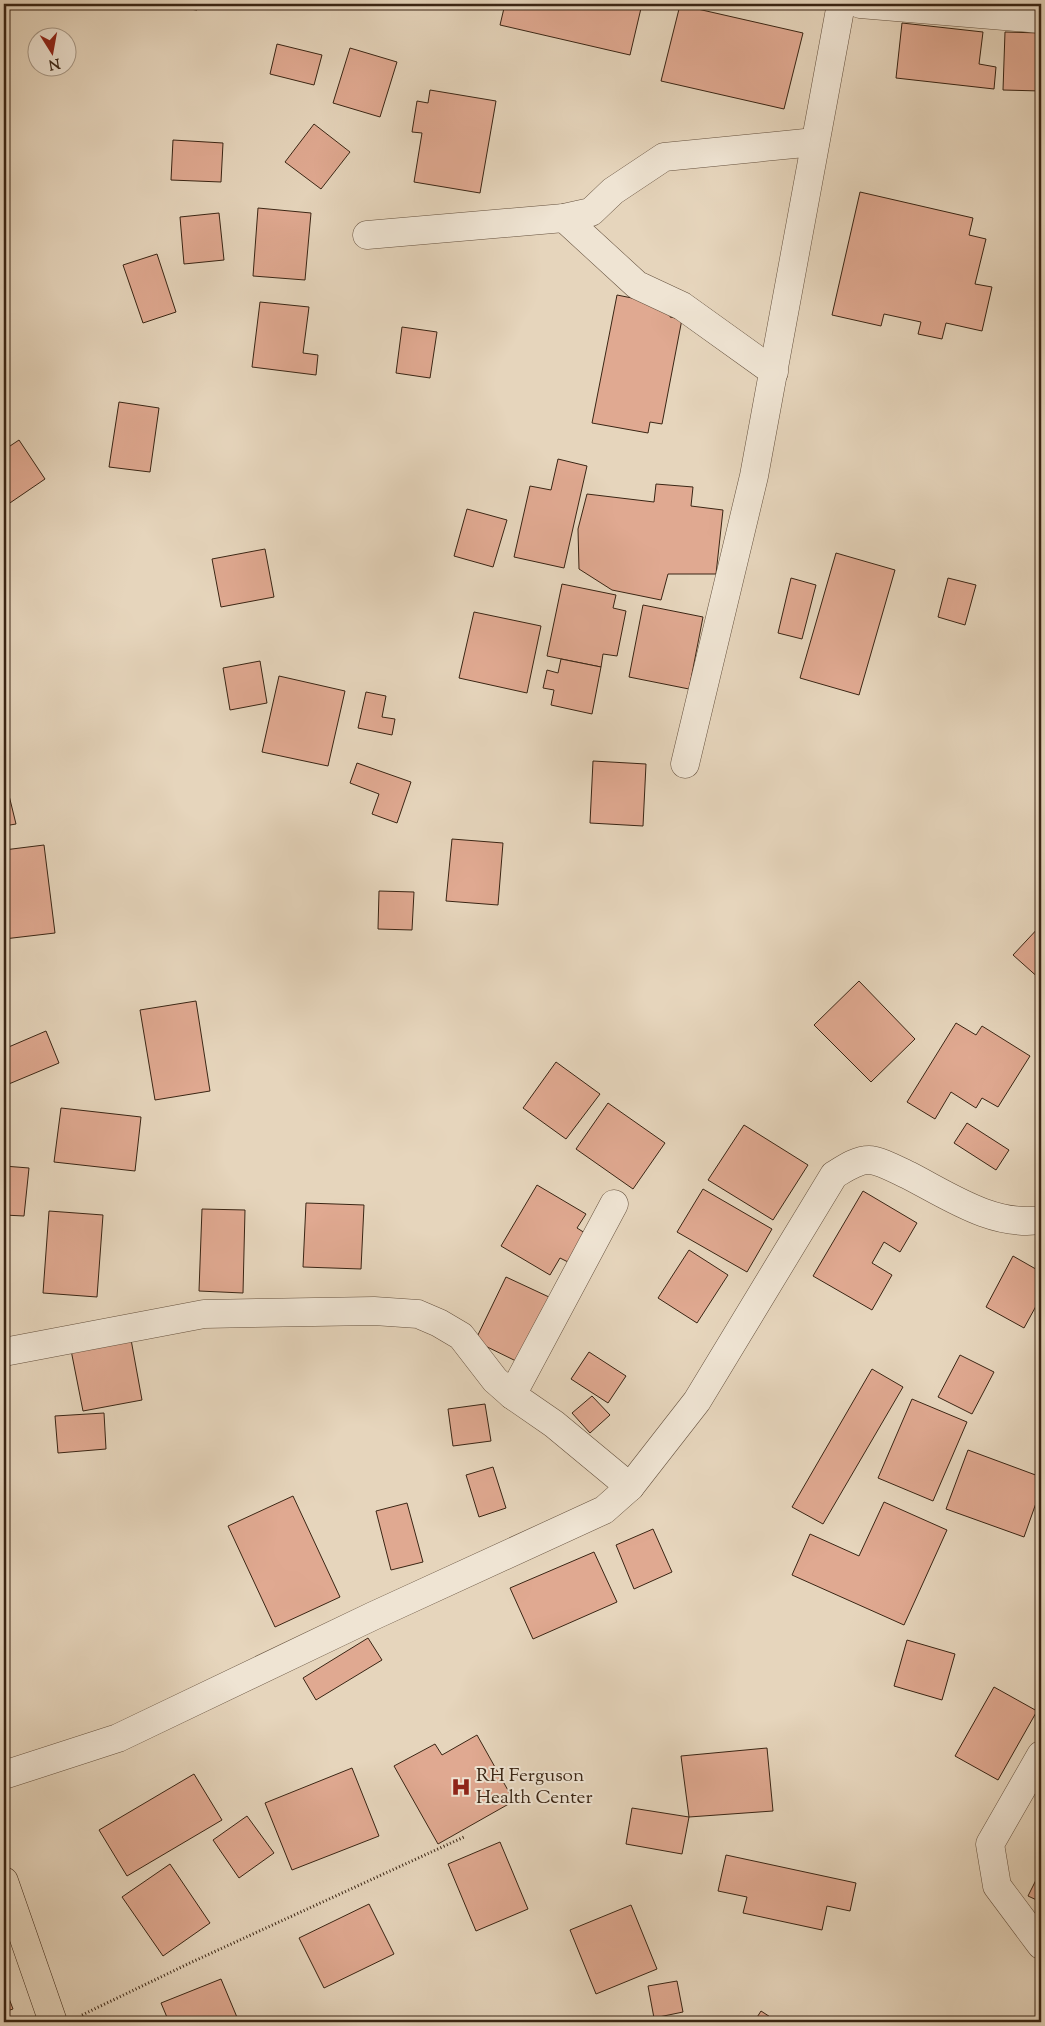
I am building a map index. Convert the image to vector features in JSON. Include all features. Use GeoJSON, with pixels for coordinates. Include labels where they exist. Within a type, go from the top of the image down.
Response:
{"type":"FeatureCollection","features":[{"type":"Feature","properties":{"kind":"main road"},"geometry":{"type":"LineString","coordinates":[[4,1881],[65,2020]]}},
{"type":"Feature","properties":{"kind":"street"},"geometry":{"type":"LineString","coordinates":[[684,764],[754,476],[841,4]]}},
{"type":"Feature","properties":{"kind":"street"},"geometry":{"type":"LineString","coordinates":[[860,4],[1041,19]]}},
{"type":"Feature","properties":{"kind":"street"},"geometry":{"type":"LineString","coordinates":[[367,235],[564,218],[591,212],[613,191],[664,156],[815,142]]}},
{"type":"Feature","properties":{"kind":"street"},"geometry":{"type":"LineString","coordinates":[[564,218],[637,285],[682,306],[774,372]]}},
{"type":"Feature","properties":{"kind":"street"},"geometry":{"type":"LineString","coordinates":[[4,1775],[118,1738],[373,1616],[604,1510],[630,1487],[697,1401],[834,1176],[852,1164],[869,1160],[897,1170],[985,1214],[1026,1222],[1041,1220]]}},
{"type":"Feature","properties":{"kind":"street"},"geometry":{"type":"LineString","coordinates":[[512,1395],[614,1204]]}},
{"type":"Feature","properties":{"kind":"street"},"geometry":{"type":"LineString","coordinates":[[4,1352],[204,1314],[374,1311],[418,1314],[439,1322],[461,1336],[494,1380],[554,1424],[630,1487]]}},
{"type":"Feature","properties":{"kind":"street"},"geometry":{"type":"LineString","coordinates":[[1041,1755],[990,1844],[997,1886],[1041,1945]]}},
{"type":"Feature","properties":{"kind":"path"},"geometry":{"type":"LineString","coordinates":[[65,2020],[464,1837]]}},
{"type":"Feature","properties":{"kind":"building"},"geometry":{"type":"Polygon","coordinates":[[[150,4],[198,4],[197,10],[150,4]]]}},
{"type":"Feature","properties":{"kind":"building"},"geometry":{"type":"Polygon","coordinates":[[[505,4],[642,4],[630,55],[500,25],[505,4]]]}},
{"type":"Feature","properties":{"kind":"building"},"geometry":{"type":"Polygon","coordinates":[[[680,5],[803,33],[784,109],[661,81],[680,5]]]}},
{"type":"Feature","properties":{"kind":"building"},"geometry":{"type":"Polygon","coordinates":[[[902,23],[983,32],[979,64],[996,67],[994,89],[896,78],[902,23]]]}},
{"type":"Feature","properties":{"kind":"building"},"geometry":{"type":"Polygon","coordinates":[[[1005,32],[1041,33],[1041,91],[1003,90],[1005,32]]]}},
{"type":"Feature","properties":{"kind":"building"},"geometry":{"type":"Polygon","coordinates":[[[277,44],[322,55],[314,85],[270,74],[277,44]]]}},
{"type":"Feature","properties":{"kind":"building"},"geometry":{"type":"Polygon","coordinates":[[[350,48],[397,62],[380,117],[333,103],[350,48]]]}},
{"type":"Feature","properties":{"kind":"building"},"geometry":{"type":"Polygon","coordinates":[[[430,90],[496,101],[480,193],[414,182],[422,133],[412,132],[417,101],[428,103],[430,90]]]}},
{"type":"Feature","properties":{"kind":"building"},"geometry":{"type":"Polygon","coordinates":[[[314,124],[350,152],[321,189],[285,162],[314,124]]]}},
{"type":"Feature","properties":{"kind":"building"},"geometry":{"type":"Polygon","coordinates":[[[173,140],[223,143],[221,182],[171,180],[173,140]]]}},
{"type":"Feature","properties":{"kind":"building"},"geometry":{"type":"Polygon","coordinates":[[[860,192],[973,218],[969,235],[986,239],[975,284],[992,287],[982,331],[946,323],[942,339],[918,334],[921,322],[884,314],[881,326],[832,315],[860,192]]]}},
{"type":"Feature","properties":{"kind":"building"},"geometry":{"type":"Polygon","coordinates":[[[258,208],[311,213],[305,280],[253,276],[258,208]]]}},
{"type":"Feature","properties":{"kind":"building"},"geometry":{"type":"Polygon","coordinates":[[[219,213],[224,260],[184,264],[180,217],[219,213]]]}},
{"type":"Feature","properties":{"kind":"building"},"geometry":{"type":"Polygon","coordinates":[[[157,254],[176,312],[143,323],[123,265],[157,254]]]}},
{"type":"Feature","properties":{"kind":"building"},"geometry":{"type":"Polygon","coordinates":[[[617,295],[672,306],[670,317],[682,319],[662,424],[650,422],[648,433],[592,423],[617,295]]]}},
{"type":"Feature","properties":{"kind":"building"},"geometry":{"type":"Polygon","coordinates":[[[260,302],[309,307],[303,353],[318,355],[316,375],[252,367],[260,302]]]}},
{"type":"Feature","properties":{"kind":"building"},"geometry":{"type":"Polygon","coordinates":[[[402,327],[437,332],[430,378],[396,373],[402,327]]]}},
{"type":"Feature","properties":{"kind":"building"},"geometry":{"type":"Polygon","coordinates":[[[119,402],[159,408],[150,472],[109,467],[119,402]]]}},
{"type":"Feature","properties":{"kind":"building"},"geometry":{"type":"Polygon","coordinates":[[[19,440],[45,479],[4,507],[4,450],[19,440]]]}},
{"type":"Feature","properties":{"kind":"building"},"geometry":{"type":"Polygon","coordinates":[[[558,459],[587,466],[564,568],[514,557],[530,486],[551,490],[558,459]]]}},
{"type":"Feature","properties":{"kind":"building"},"geometry":{"type":"Polygon","coordinates":[[[656,484],[693,487],[691,506],[723,510],[716,574],[668,574],[661,600],[612,590],[579,569],[578,529],[587,494],[654,502],[656,484]]]}},
{"type":"Feature","properties":{"kind":"building"},"geometry":{"type":"Polygon","coordinates":[[[467,509],[507,520],[493,567],[454,556],[467,509]]]}},
{"type":"Feature","properties":{"kind":"building"},"geometry":{"type":"Polygon","coordinates":[[[265,549],[274,597],[221,607],[212,559],[265,549]]]}},
{"type":"Feature","properties":{"kind":"building"},"geometry":{"type":"Polygon","coordinates":[[[836,553],[895,570],[859,695],[800,678],[836,553]]]}},
{"type":"Feature","properties":{"kind":"building"},"geometry":{"type":"Polygon","coordinates":[[[791,578],[816,585],[802,639],[778,633],[791,578]]]}},
{"type":"Feature","properties":{"kind":"building"},"geometry":{"type":"Polygon","coordinates":[[[948,578],[976,585],[965,625],[938,617],[948,578]]]}},
{"type":"Feature","properties":{"kind":"building"},"geometry":{"type":"Polygon","coordinates":[[[562,584],[616,595],[613,608],[626,611],[617,656],[603,654],[601,667],[547,656],[562,584]]]}},
{"type":"Feature","properties":{"kind":"building"},"geometry":{"type":"Polygon","coordinates":[[[643,605],[703,617],[689,689],[629,677],[643,605]]]}},
{"type":"Feature","properties":{"kind":"building"},"geometry":{"type":"Polygon","coordinates":[[[474,612],[541,626],[527,693],[459,678],[474,612]]]}},
{"type":"Feature","properties":{"kind":"building"},"geometry":{"type":"Polygon","coordinates":[[[561,659],[601,667],[592,714],[551,705],[554,690],[543,688],[547,670],[558,673],[561,659]]]}},
{"type":"Feature","properties":{"kind":"building"},"geometry":{"type":"Polygon","coordinates":[[[260,661],[267,703],[230,710],[223,668],[260,661]]]}},
{"type":"Feature","properties":{"kind":"building"},"geometry":{"type":"Polygon","coordinates":[[[279,676],[345,691],[328,766],[262,752],[279,676]]]}},
{"type":"Feature","properties":{"kind":"building"},"geometry":{"type":"Polygon","coordinates":[[[366,692],[386,696],[382,717],[395,719],[392,735],[358,728],[366,692]]]}},
{"type":"Feature","properties":{"kind":"building"},"geometry":{"type":"Polygon","coordinates":[[[593,761],[646,764],[643,826],[590,823],[593,761]]]}},
{"type":"Feature","properties":{"kind":"building"},"geometry":{"type":"Polygon","coordinates":[[[357,763],[411,782],[397,823],[372,814],[379,794],[350,783],[357,763]]]}},
{"type":"Feature","properties":{"kind":"building"},"geometry":{"type":"Polygon","coordinates":[[[4,775],[16,824],[4,826],[4,775]]]}},
{"type":"Feature","properties":{"kind":"building"},"geometry":{"type":"Polygon","coordinates":[[[452,839],[503,843],[498,905],[446,901],[452,839]]]}},
{"type":"Feature","properties":{"kind":"building"},"geometry":{"type":"Polygon","coordinates":[[[44,845],[55,933],[4,939],[4,850],[44,845]]]}},
{"type":"Feature","properties":{"kind":"building"},"geometry":{"type":"Polygon","coordinates":[[[379,891],[414,892],[412,930],[378,929],[379,891]]]}},
{"type":"Feature","properties":{"kind":"building"},"geometry":{"type":"Polygon","coordinates":[[[1041,925],[1041,980],[1013,955],[1041,925]]]}},
{"type":"Feature","properties":{"kind":"building"},"geometry":{"type":"Polygon","coordinates":[[[859,981],[915,1039],[871,1082],[814,1025],[859,981]]]}},
{"type":"Feature","properties":{"kind":"building"},"geometry":{"type":"Polygon","coordinates":[[[196,1001],[210,1091],[155,1100],[140,1010],[196,1001]]]}},
{"type":"Feature","properties":{"kind":"building"},"geometry":{"type":"Polygon","coordinates":[[[956,1023],[976,1035],[982,1026],[1030,1056],[998,1107],[982,1098],[976,1108],[951,1092],[935,1119],[907,1102],[956,1023]]]}},
{"type":"Feature","properties":{"kind":"building"},"geometry":{"type":"Polygon","coordinates":[[[46,1031],[59,1063],[4,1086],[4,1049],[46,1031]]]}},
{"type":"Feature","properties":{"kind":"building"},"geometry":{"type":"Polygon","coordinates":[[[556,1062],[600,1094],[566,1139],[523,1108],[556,1062]]]}},
{"type":"Feature","properties":{"kind":"building"},"geometry":{"type":"Polygon","coordinates":[[[608,1103],[665,1143],[633,1189],[576,1149],[608,1103]]]}},
{"type":"Feature","properties":{"kind":"building"},"geometry":{"type":"Polygon","coordinates":[[[61,1108],[141,1117],[135,1171],[54,1162],[61,1108]]]}},
{"type":"Feature","properties":{"kind":"building"},"geometry":{"type":"Polygon","coordinates":[[[967,1123],[1009,1150],[996,1170],[954,1143],[967,1123]]]}},
{"type":"Feature","properties":{"kind":"building"},"geometry":{"type":"Polygon","coordinates":[[[744,1125],[808,1165],[773,1220],[708,1180],[744,1125]]]}},
{"type":"Feature","properties":{"kind":"building"},"geometry":{"type":"Polygon","coordinates":[[[4,1166],[29,1168],[24,1216],[4,1215],[4,1166]]]}},
{"type":"Feature","properties":{"kind":"building"},"geometry":{"type":"Polygon","coordinates":[[[537,1185],[586,1214],[577,1228],[585,1233],[568,1262],[560,1258],[550,1275],[501,1246],[537,1185]]]}},
{"type":"Feature","properties":{"kind":"building"},"geometry":{"type":"Polygon","coordinates":[[[703,1189],[772,1229],[747,1272],[677,1232],[703,1189]]]}},
{"type":"Feature","properties":{"kind":"building"},"geometry":{"type":"Polygon","coordinates":[[[863,1191],[917,1223],[900,1252],[884,1242],[872,1263],[892,1275],[872,1310],[813,1276],[863,1191]]]}},
{"type":"Feature","properties":{"kind":"building"},"geometry":{"type":"Polygon","coordinates":[[[306,1203],[364,1205],[361,1269],[303,1267],[306,1203]]]}},
{"type":"Feature","properties":{"kind":"building"},"geometry":{"type":"Polygon","coordinates":[[[202,1209],[245,1210],[243,1293],[199,1291],[202,1209]]]}},
{"type":"Feature","properties":{"kind":"building"},"geometry":{"type":"Polygon","coordinates":[[[49,1211],[103,1215],[97,1297],[43,1293],[49,1211]]]}},
{"type":"Feature","properties":{"kind":"building"},"geometry":{"type":"Polygon","coordinates":[[[689,1250],[728,1275],[697,1323],[658,1298],[689,1250]]]}},
{"type":"Feature","properties":{"kind":"building"},"geometry":{"type":"Polygon","coordinates":[[[1013,1256],[1041,1272],[1041,1297],[1024,1328],[986,1307],[1013,1256]]]}},
{"type":"Feature","properties":{"kind":"building"},"geometry":{"type":"Polygon","coordinates":[[[506,1277],[549,1297],[518,1362],[475,1341],[506,1277]]]}},
{"type":"Feature","properties":{"kind":"building"},"geometry":{"type":"Polygon","coordinates":[[[130,1334],[142,1400],[83,1411],[70,1345],[130,1334]]]}},
{"type":"Feature","properties":{"kind":"building"},"geometry":{"type":"Polygon","coordinates":[[[589,1352],[626,1376],[608,1403],[571,1379],[589,1352]]]}},
{"type":"Feature","properties":{"kind":"building"},"geometry":{"type":"Polygon","coordinates":[[[960,1355],[994,1372],[972,1414],[938,1397],[960,1355]]]}},
{"type":"Feature","properties":{"kind":"building"},"geometry":{"type":"Polygon","coordinates":[[[872,1369],[903,1387],[823,1524],[792,1507],[872,1369]]]}},
{"type":"Feature","properties":{"kind":"building"},"geometry":{"type":"Polygon","coordinates":[[[592,1396],[610,1415],[590,1433],[572,1413],[592,1396]]]}},
{"type":"Feature","properties":{"kind":"building"},"geometry":{"type":"Polygon","coordinates":[[[912,1399],[967,1422],[933,1501],[878,1478],[912,1399]]]}},
{"type":"Feature","properties":{"kind":"building"},"geometry":{"type":"Polygon","coordinates":[[[485,1404],[491,1441],[453,1446],[448,1409],[485,1404]]]}},
{"type":"Feature","properties":{"kind":"building"},"geometry":{"type":"Polygon","coordinates":[[[104,1413],[106,1449],[58,1453],[55,1416],[104,1413]]]}},
{"type":"Feature","properties":{"kind":"building"},"geometry":{"type":"Polygon","coordinates":[[[968,1450],[1041,1477],[1041,1489],[1024,1537],[946,1509],[968,1450]]]}},
{"type":"Feature","properties":{"kind":"building"},"geometry":{"type":"Polygon","coordinates":[[[493,1467],[506,1508],[479,1517],[466,1475],[493,1467]]]}},
{"type":"Feature","properties":{"kind":"building"},"geometry":{"type":"Polygon","coordinates":[[[293,1496],[340,1597],[275,1627],[228,1526],[293,1496]]]}},
{"type":"Feature","properties":{"kind":"building"},"geometry":{"type":"Polygon","coordinates":[[[884,1502],[947,1530],[904,1625],[792,1575],[810,1534],[859,1556],[884,1502]]]}},
{"type":"Feature","properties":{"kind":"building"},"geometry":{"type":"Polygon","coordinates":[[[407,1503],[423,1562],[391,1570],[376,1511],[407,1503]]]}},
{"type":"Feature","properties":{"kind":"building"},"geometry":{"type":"Polygon","coordinates":[[[653,1529],[672,1572],[634,1589],[616,1545],[653,1529]]]}},
{"type":"Feature","properties":{"kind":"building"},"geometry":{"type":"Polygon","coordinates":[[[594,1552],[617,1602],[533,1639],[510,1588],[594,1552]]]}},
{"type":"Feature","properties":{"kind":"building"},"geometry":{"type":"Polygon","coordinates":[[[368,1638],[382,1660],[316,1700],[303,1678],[368,1638]]]}},
{"type":"Feature","properties":{"kind":"building"},"geometry":{"type":"Polygon","coordinates":[[[907,1640],[955,1654],[942,1700],[894,1686],[907,1640]]]}},
{"type":"Feature","properties":{"kind":"building"},"geometry":{"type":"Polygon","coordinates":[[[994,1687],[1037,1711],[998,1780],[955,1756],[994,1687]]]}},
{"type":"Feature","properties":{"kind":"building","name":"RH Ferguson Health Center"},"geometry":{"type":"Polygon","coordinates":[[[477,1735],[514,1801],[438,1844],[394,1766],[435,1744],[442,1755],[477,1735]]]}},
{"type":"Feature","properties":{"kind":"building"},"geometry":{"type":"Polygon","coordinates":[[[767,1748],[773,1811],[689,1817],[681,1756],[767,1748]]]}},
{"type":"Feature","properties":{"kind":"building"},"geometry":{"type":"Polygon","coordinates":[[[352,1768],[379,1836],[292,1870],[265,1803],[352,1768]]]}},
{"type":"Feature","properties":{"kind":"building"},"geometry":{"type":"Polygon","coordinates":[[[194,1774],[222,1820],[127,1876],[99,1830],[194,1774]]]}},
{"type":"Feature","properties":{"kind":"building"},"geometry":{"type":"Polygon","coordinates":[[[632,1808],[689,1817],[682,1854],[626,1844],[632,1808]]]}},
{"type":"Feature","properties":{"kind":"building"},"geometry":{"type":"Polygon","coordinates":[[[247,1816],[274,1853],[239,1878],[213,1840],[247,1816]]]}},
{"type":"Feature","properties":{"kind":"building"},"geometry":{"type":"Polygon","coordinates":[[[500,1842],[528,1909],[476,1931],[448,1864],[500,1842]]]}},
{"type":"Feature","properties":{"kind":"building"},"geometry":{"type":"Polygon","coordinates":[[[726,1855],[856,1883],[850,1911],[827,1906],[822,1930],[743,1913],[747,1897],[718,1891],[726,1855]]]}},
{"type":"Feature","properties":{"kind":"building"},"geometry":{"type":"Polygon","coordinates":[[[170,1864],[210,1923],[163,1956],[122,1897],[170,1864]]]}},
{"type":"Feature","properties":{"kind":"building"},"geometry":{"type":"Polygon","coordinates":[[[1041,1870],[1041,1902],[1028,1896],[1041,1870]]]}},
{"type":"Feature","properties":{"kind":"building"},"geometry":{"type":"Polygon","coordinates":[[[369,1904],[394,1954],[324,1988],[299,1938],[369,1904]]]}},
{"type":"Feature","properties":{"kind":"building"},"geometry":{"type":"Polygon","coordinates":[[[631,1905],[657,1969],[596,1994],[570,1930],[631,1905]]]}},
{"type":"Feature","properties":{"kind":"building"},"geometry":{"type":"Polygon","coordinates":[[[221,1979],[239,2022],[169,2022],[161,2003],[221,1979]]]}},
{"type":"Feature","properties":{"kind":"building"},"geometry":{"type":"Polygon","coordinates":[[[677,1981],[683,2012],[654,2018],[648,1986],[677,1981]]]}},
{"type":"Feature","properties":{"kind":"building"},"geometry":{"type":"Polygon","coordinates":[[[4,1989],[13,2009],[4,2012],[4,1989]]]}},
{"type":"Feature","properties":{"kind":"building"},"geometry":{"type":"Polygon","coordinates":[[[761,2011],[778,2022],[754,2022],[761,2011]]]}},
{"type":"Feature","properties":{"kind":"place","name":"RH Ferguson Health Center"},"geometry":{"type":"Point","coordinates":[461,1787]}}]}
